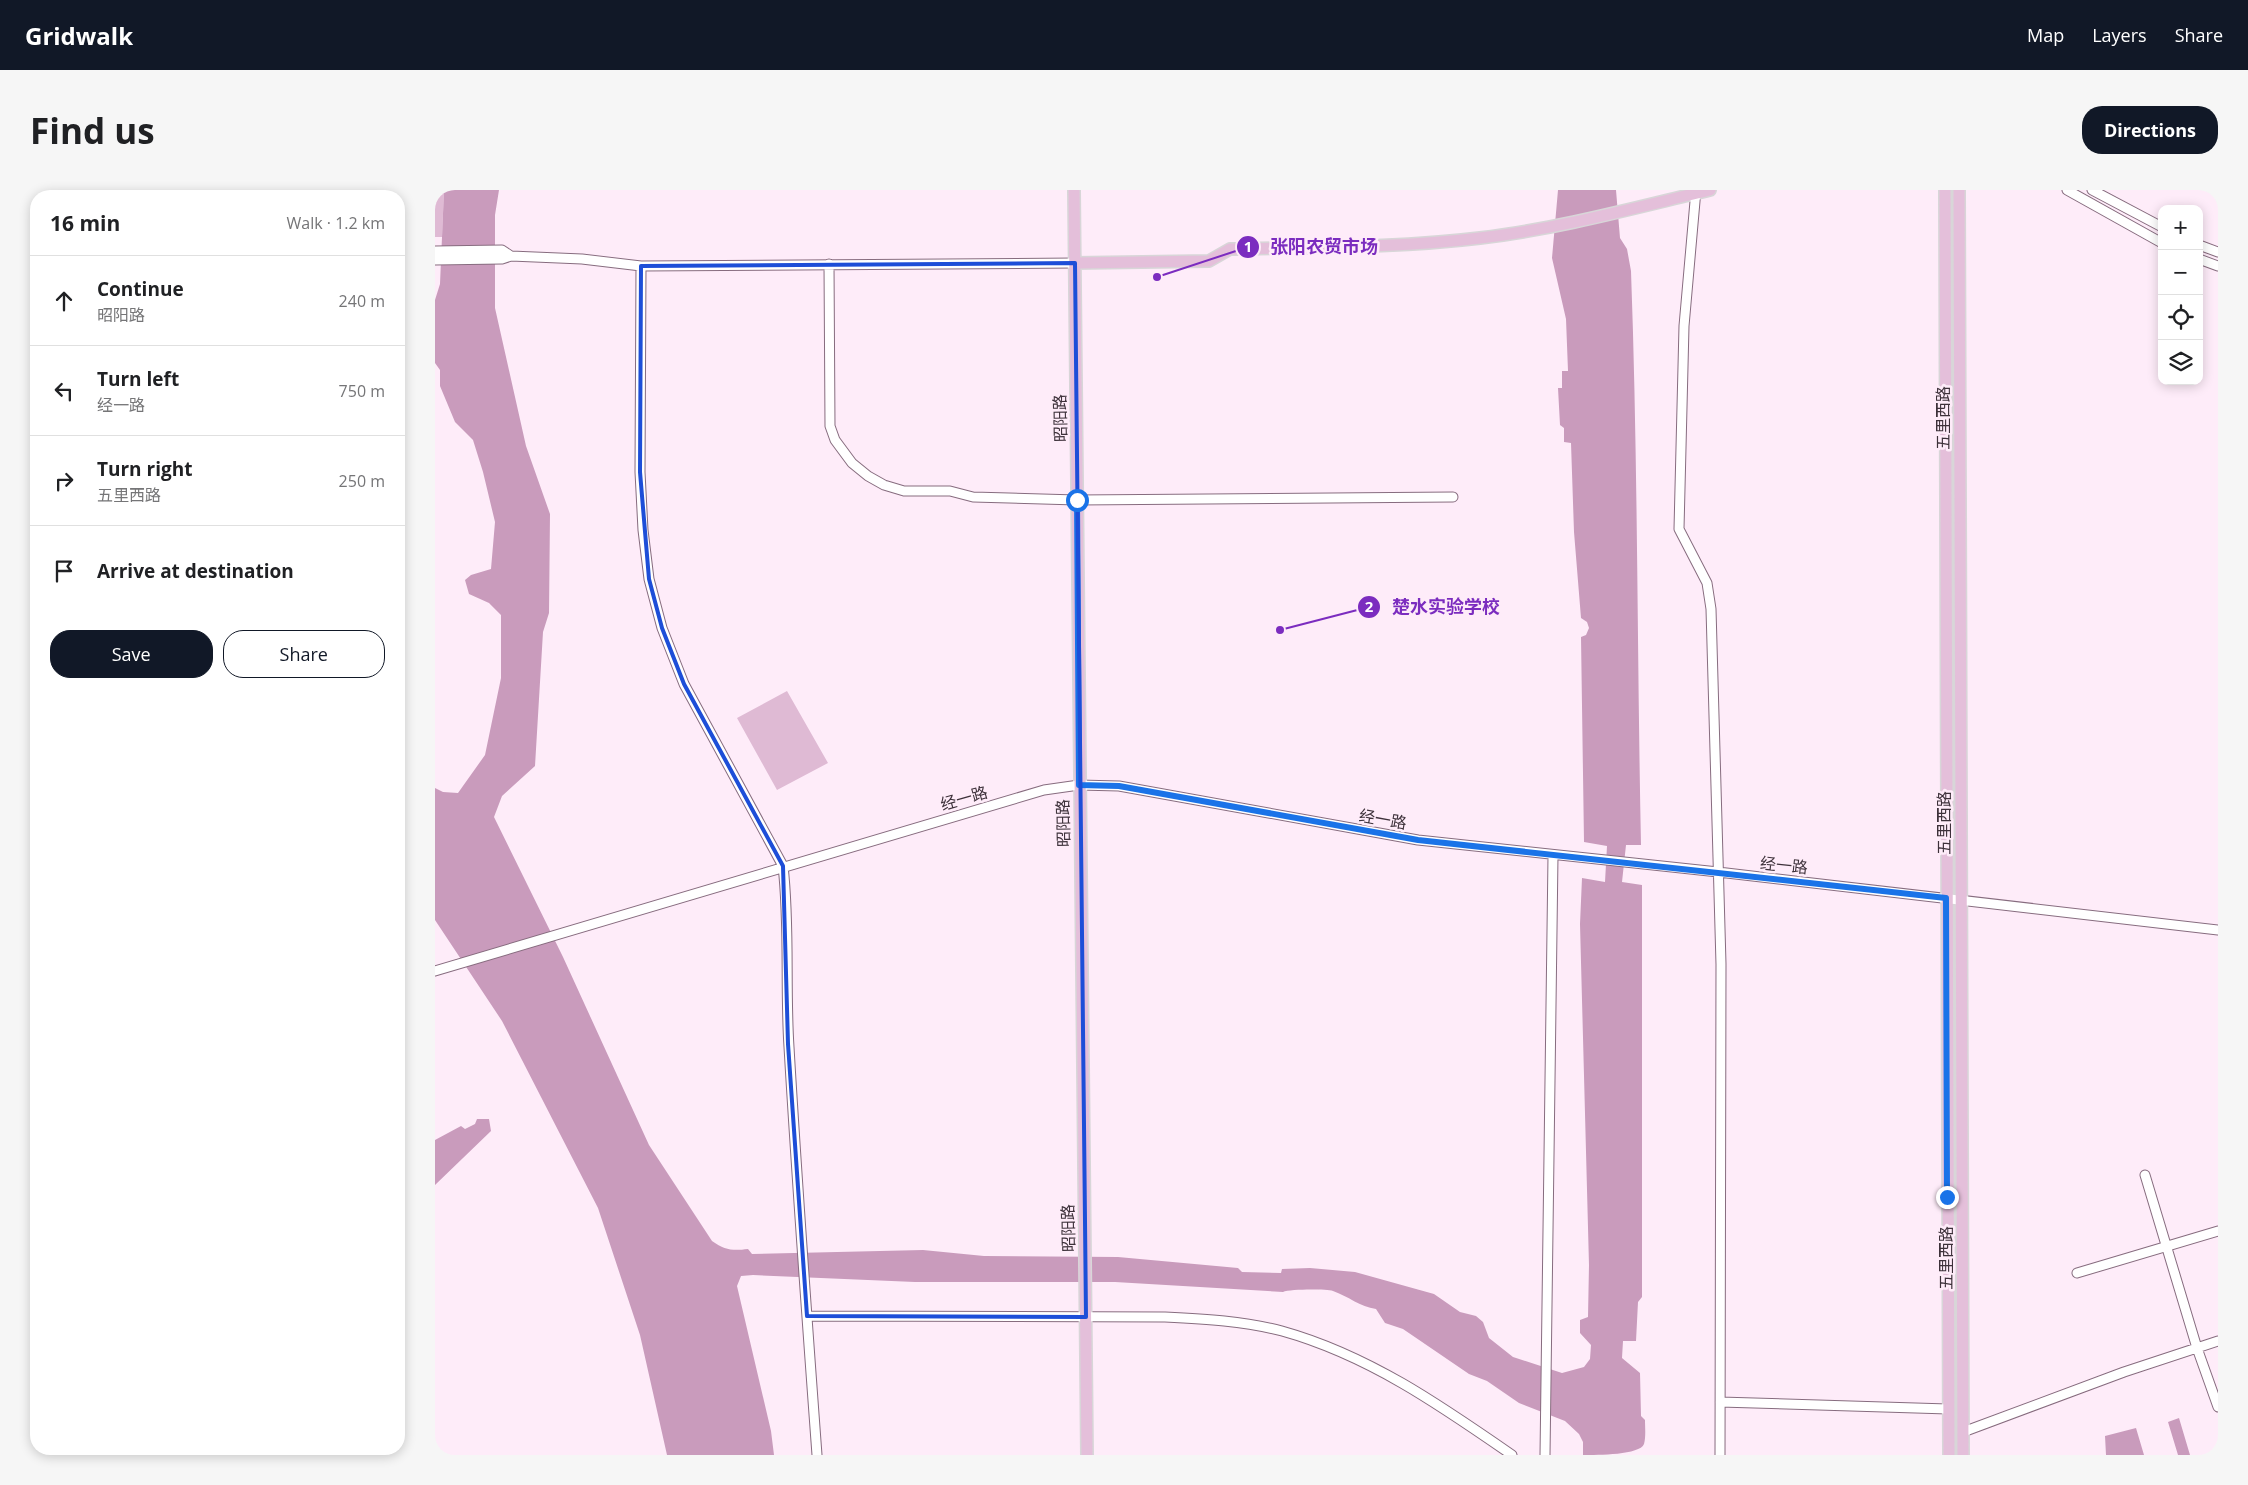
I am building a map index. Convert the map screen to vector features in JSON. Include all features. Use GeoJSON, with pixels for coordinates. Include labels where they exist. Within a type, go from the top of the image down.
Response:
{"type":"FeatureCollection","features":[{"type":"Feature","properties":{"kind":"main road","name":"昭阳路"},"geometry":{"type":"LineString","coordinates":[[1074,190],[1087,1455]]}},
{"type":"Feature","properties":{"kind":"main road"},"geometry":{"type":"LineString","coordinates":[[1075,263],[1209,261],[1230,249],[1418,245],[1482,238],[1629,209],[1710,190]]}},
{"type":"Feature","properties":{"kind":"main road","name":"五里西路"},"geometry":{"type":"LineString","coordinates":[[1945,190],[1949,1455]]}},
{"type":"Feature","properties":{"kind":"main road","name":"五里西路"},"geometry":{"type":"LineString","coordinates":[[1959,190],[1963,1455]]}},
{"type":"Feature","properties":{"kind":"street"},"geometry":{"type":"LineString","coordinates":[[2067,190],[2158,241]]}},
{"type":"Feature","properties":{"kind":"street"},"geometry":{"type":"LineString","coordinates":[[2092,190],[2158,225]]}},
{"type":"Feature","properties":{"kind":"street"},"geometry":{"type":"LineString","coordinates":[[1696,192],[1684,326],[1679,529],[1707,583],[1711,609],[1721,964],[1720,1455]]}},
{"type":"Feature","properties":{"kind":"street"},"geometry":{"type":"LineString","coordinates":[[2203,246],[2218,252]]}},
{"type":"Feature","properties":{"kind":"street"},"geometry":{"type":"LineString","coordinates":[[435,251],[582,259],[641,266],[1075,263]]}},
{"type":"Feature","properties":{"kind":"street"},"geometry":{"type":"LineString","coordinates":[[435,260],[505,255]]}},
{"type":"Feature","properties":{"kind":"street"},"geometry":{"type":"LineString","coordinates":[[2203,260],[2218,266]]}},
{"type":"Feature","properties":{"kind":"street"},"geometry":{"type":"LineString","coordinates":[[829,264],[830,426],[835,440],[852,464],[884,485],[904,491],[950,491],[973,497],[1077,500],[1453,497]]}},
{"type":"Feature","properties":{"kind":"street"},"geometry":{"type":"LineString","coordinates":[[641,266],[641,472],[643,530],[649,579],[662,628],[684,684],[783,866],[786,892],[789,1044],[803,1282],[817,1455]]}},
{"type":"Feature","properties":{"kind":"street","name":"经一路"},"geometry":{"type":"LineString","coordinates":[[435,971],[783,866],[1044,790],[1079,785],[1119,786],[1418,840],[1553,856],[1718,872],[2218,930]]}},
{"type":"Feature","properties":{"kind":"street"},"geometry":{"type":"LineString","coordinates":[[1545,1455],[1544,1416],[1553,856]]}},
{"type":"Feature","properties":{"kind":"street"},"geometry":{"type":"LineString","coordinates":[[2145,1175],[2197,1348],[2218,1407]]}},
{"type":"Feature","properties":{"kind":"street"},"geometry":{"type":"LineString","coordinates":[[2077,1273],[2218,1231]]}},
{"type":"Feature","properties":{"kind":"street"},"geometry":{"type":"LineString","coordinates":[[807,1316],[1085,1317],[1225,1320],[1281,1331],[1331,1347],[1382,1371],[1442,1406],[1512,1455]]}},
{"type":"Feature","properties":{"kind":"street"},"geometry":{"type":"LineString","coordinates":[[1963,1432],[2218,1341]]}},
{"type":"Feature","properties":{"kind":"street"},"geometry":{"type":"LineString","coordinates":[[1720,1402],[1948,1409]]}},
{"type":"Feature","properties":{"kind":"highlighted area"},"geometry":{"type":"Polygon","coordinates":[[[1075,263],[1086,1317],[807,1316],[788,1044],[783,866],[684,684],[662,628],[649,579],[640,472],[641,266],[1075,263]]]}},
{"type":"Feature","properties":{"kind":"shaded area"},"geometry":{"type":"Polygon","coordinates":[[[435,190],[444,190],[442,237],[435,237],[435,190]]]}},
{"type":"Feature","properties":{"kind":"shaded area"},"geometry":{"type":"Polygon","coordinates":[[[444,190],[499,190],[495,215],[495,308],[526,446],[550,514],[549,613],[543,632],[535,766],[502,796],[494,817],[563,957],[649,1145],[712,1241],[729,1249],[748,1249],[752,1254],[923,1250],[984,1256],[1118,1257],[1238,1268],[1242,1272],[1281,1273],[1282,1269],[1310,1268],[1355,1272],[1434,1294],[1460,1312],[1476,1316],[1483,1322],[1489,1338],[1513,1357],[1562,1373],[1584,1367],[1590,1359],[1591,1345],[1580,1333],[1580,1320],[1588,1317],[1589,1265],[1580,924],[1582,878],[1605,882],[1607,846],[1584,842],[1581,637],[1586,635],[1589,628],[1587,622],[1581,618],[1574,532],[1571,443],[1564,442],[1564,428],[1560,425],[1558,388],[1562,388],[1562,371],[1568,371],[1566,319],[1552,258],[1558,190],[1616,190],[1620,238],[1627,249],[1631,271],[1635,414],[1641,845],[1626,845],[1622,882],[1642,885],[1642,1297],[1638,1302],[1636,1341],[1623,1341],[1622,1358],[1640,1373],[1641,1416],[1645,1420],[1645,1438],[1641,1448],[1618,1454],[1583,1455],[1583,1442],[1579,1434],[1565,1421],[1519,1403],[1487,1381],[1469,1374],[1403,1329],[1385,1323],[1376,1309],[1333,1291],[1293,1290],[1283,1292],[1115,1282],[915,1282],[753,1275],[741,1276],[737,1286],[771,1431],[774,1455],[667,1455],[640,1335],[598,1208],[502,1021],[435,920],[435,788],[443,792],[458,793],[485,755],[501,678],[501,615],[489,603],[469,594],[465,580],[471,575],[491,569],[495,522],[473,440],[455,422],[440,386],[440,370],[435,363],[435,300],[440,284],[444,190]]]}},
{"type":"Feature","properties":{"kind":"shaded area"},"geometry":{"type":"Polygon","coordinates":[[[787,691],[828,763],[777,790],[737,718],[787,691]]]}},
{"type":"Feature","properties":{"kind":"shaded area"},"geometry":{"type":"Polygon","coordinates":[[[477,1119],[489,1119],[491,1131],[435,1185],[435,1140],[461,1126],[465,1129],[475,1124],[477,1119]]]}},
{"type":"Feature","properties":{"kind":"shaded area"},"geometry":{"type":"Polygon","coordinates":[[[2179,1418],[2190,1455],[2178,1455],[2168,1422],[2179,1418]]]}},
{"type":"Feature","properties":{"kind":"shaded area"},"geometry":{"type":"Polygon","coordinates":[[[2136,1428],[2144,1455],[2106,1455],[2105,1436],[2136,1428]]]}},
{"type":"Feature","properties":{"kind":"place","name":"张阳农贸市场"},"geometry":{"type":"Point","coordinates":[1157,277]}},
{"type":"Feature","properties":{"kind":"place","name":"楚水实验学校"},"geometry":{"type":"Point","coordinates":[1280,630]}},
{"type":"Feature","properties":{"kind":"route"},"geometry":{"type":"LineString","coordinates":[[1077,500],[1079,785],[1119,786],[1418,840],[1946,898],[1947,1197]]}}]}
